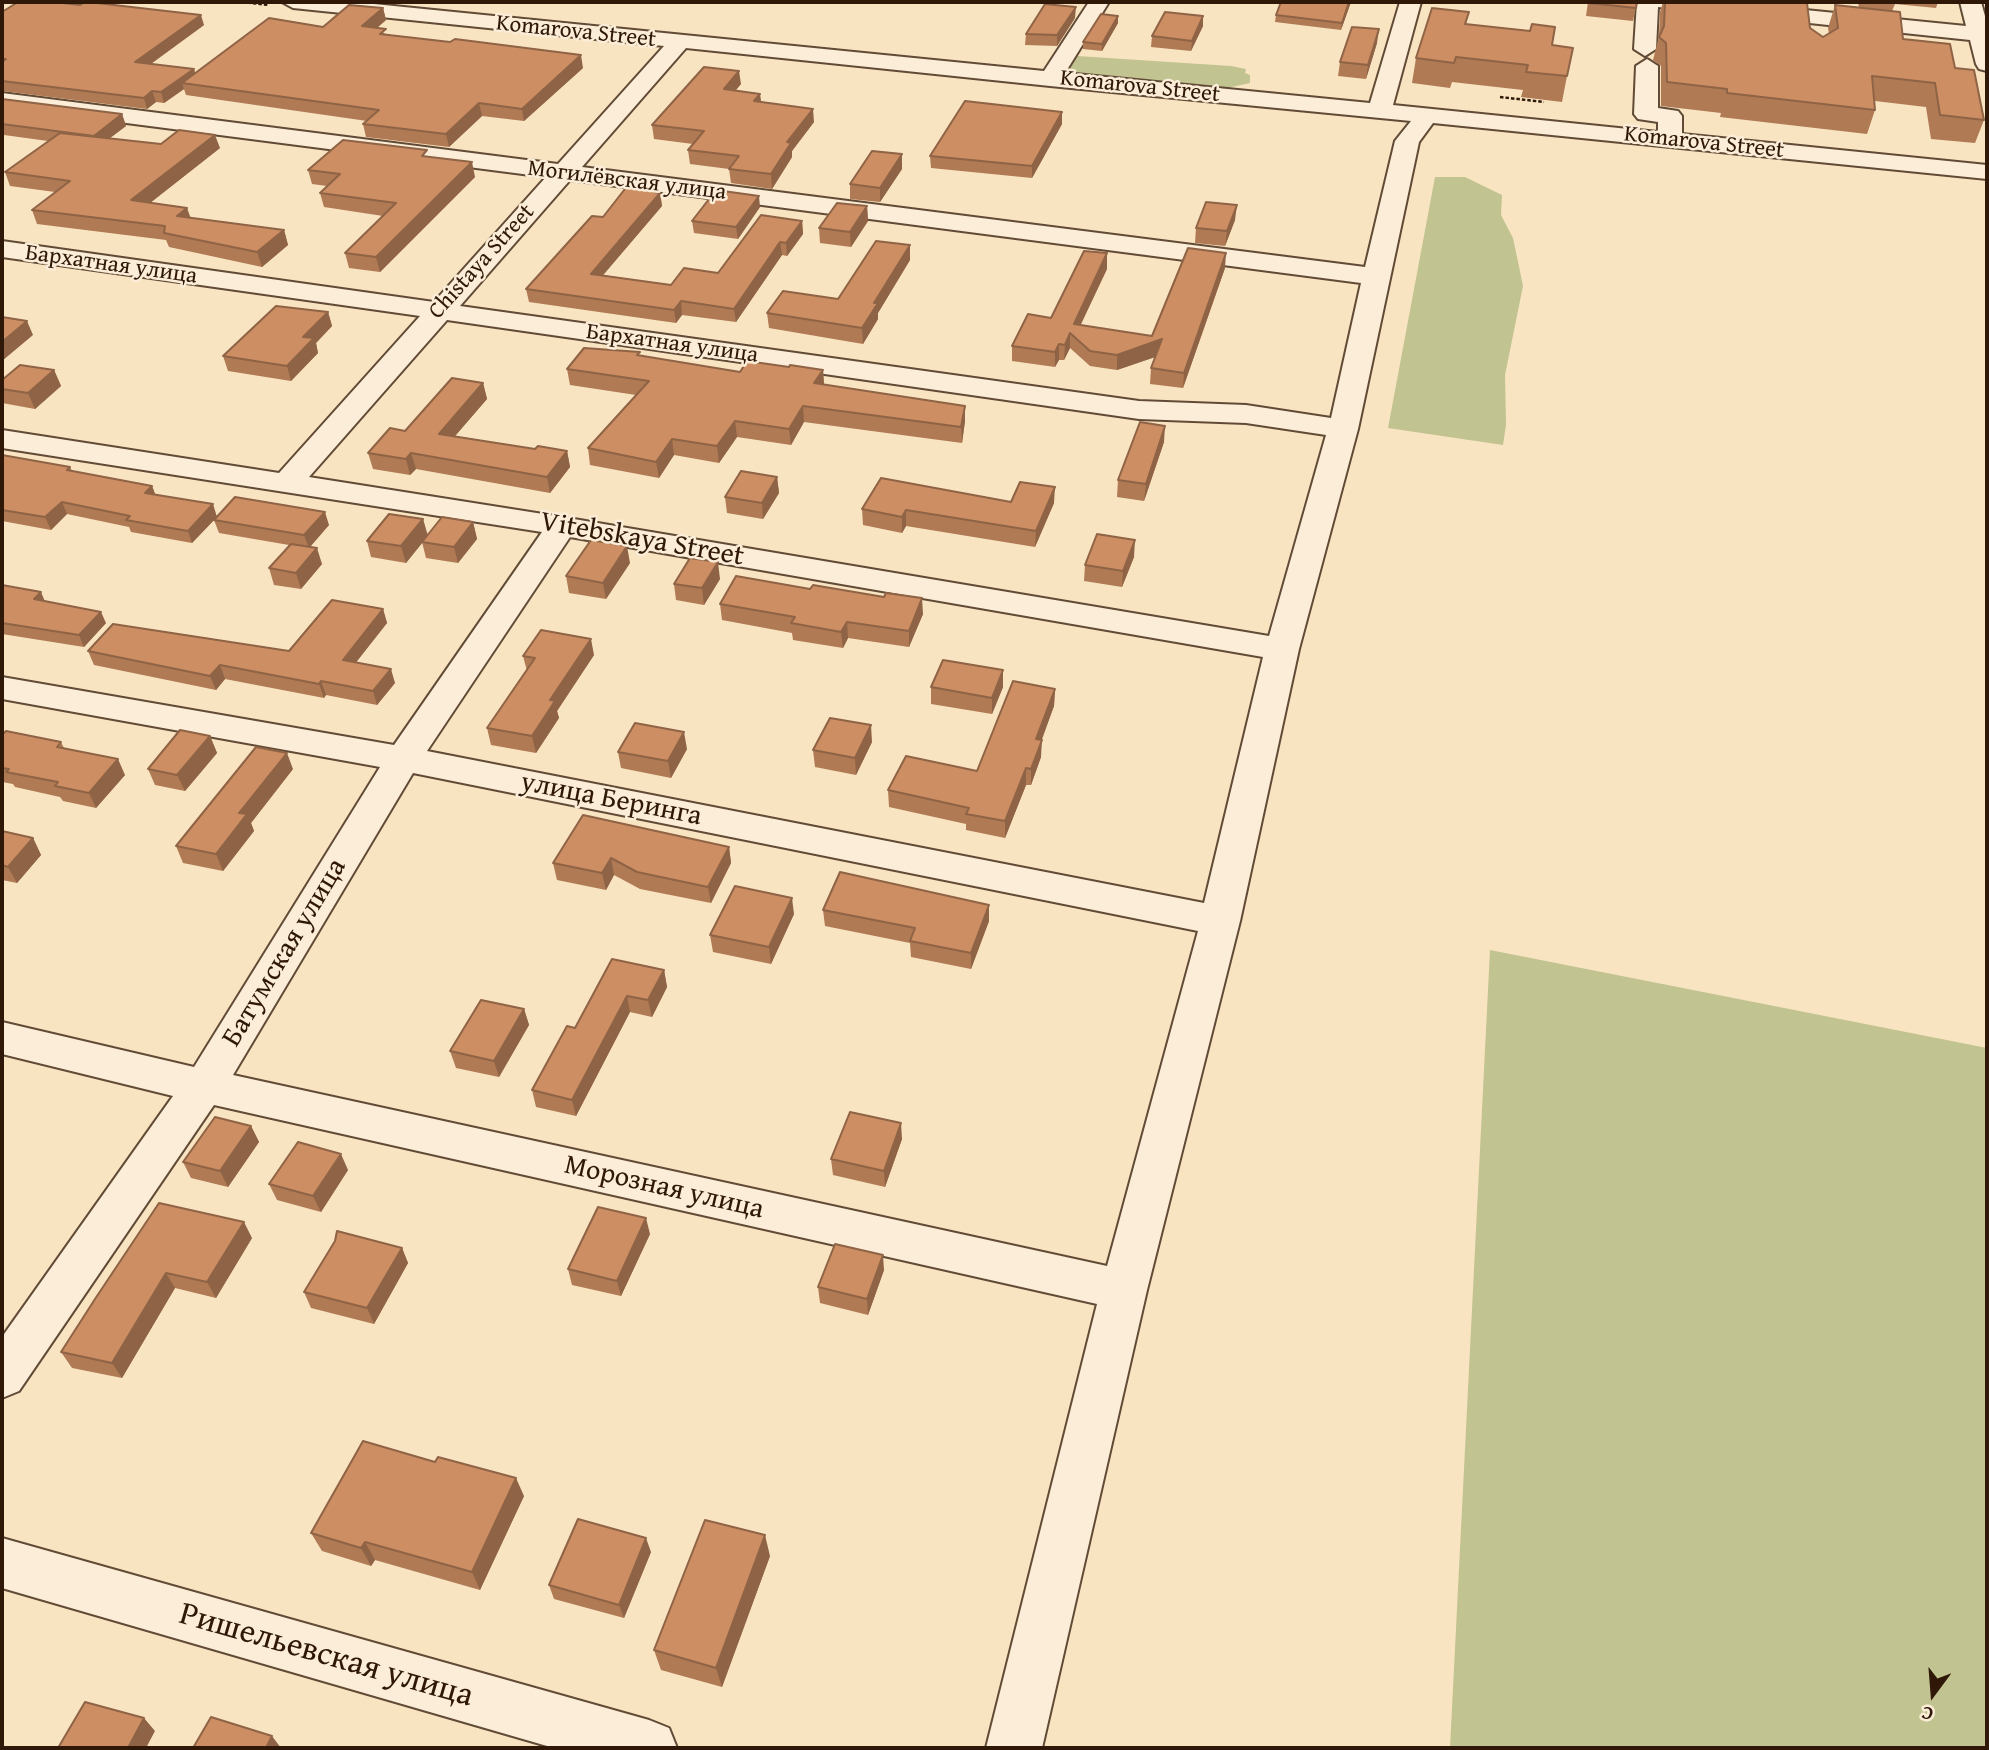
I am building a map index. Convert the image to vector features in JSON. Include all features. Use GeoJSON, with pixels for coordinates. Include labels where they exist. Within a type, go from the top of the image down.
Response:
{"type":"FeatureCollection","features":[{"type":"Feature","properties":{"kind":"street","name":"Komarova Street"},"geometry":{"type":"LineString","coordinates":[[293,2],[1050,79],[1289,94],[1380,110],[1428,115],[1500,111],[1622,123],[1670,139],[1987,173]]}},
{"type":"Feature","properties":{"kind":"street"},"geometry":{"type":"LineString","coordinates":[[409,14],[428,2]]}},
{"type":"Feature","properties":{"kind":"street"},"geometry":{"type":"LineString","coordinates":[[1050,79],[1099,2]]}},
{"type":"Feature","properties":{"kind":"street"},"geometry":{"type":"LineString","coordinates":[[1380,110],[1411,2]]}},
{"type":"Feature","properties":{"kind":"street"},"geometry":{"type":"LineString","coordinates":[[1648,2],[1646,114],[1670,117],[1670,139]]}},
{"type":"Feature","properties":{"kind":"street"},"geometry":{"type":"LineString","coordinates":[[1664,2],[1979,34]]}},
{"type":"Feature","properties":{"kind":"street"},"geometry":{"type":"LineString","coordinates":[[1971,2],[1987,64]]}},
{"type":"Feature","properties":{"kind":"street"},"geometry":{"type":"LineString","coordinates":[[1813,18],[1816,40]]}},
{"type":"Feature","properties":{"kind":"street","name":"Chistaya Street"},"geometry":{"type":"LineString","coordinates":[[287,482],[679,43]]}},
{"type":"Feature","properties":{"kind":"street","name":"Могилёвская улица"},"geometry":{"type":"LineString","coordinates":[[2,100],[1377,277]]}},
{"type":"Feature","properties":{"kind":"street"},"geometry":{"type":"LineString","coordinates":[[1014,1748],[1124,1290],[1220,921],[1282,649],[1343,429],[1407,141],[1428,115]]}},
{"type":"Feature","properties":{"kind":"street"},"geometry":{"type":"LineString","coordinates":[[1890,136],[1896,163]]}},
{"type":"Feature","properties":{"kind":"street","name":"Бархатная улица"},"geometry":{"type":"LineString","coordinates":[[2,249],[1139,410],[1247,414],[1343,429]]}},
{"type":"Feature","properties":{"kind":"street","name":"Vitebskaya Street"},"geometry":{"type":"LineString","coordinates":[[2,439],[562,526],[1282,649]]}},
{"type":"Feature","properties":{"kind":"street","name":"Батумская улица"},"geometry":{"type":"LineString","coordinates":[[2,1376],[204,1086],[402,759],[562,526]]}},
{"type":"Feature","properties":{"kind":"street","name":"улица Беринга"},"geometry":{"type":"LineString","coordinates":[[2,688],[402,759],[1220,921]]}},
{"type":"Feature","properties":{"kind":"street","name":"Морозная улица"},"geometry":{"type":"LineString","coordinates":[[2,1038],[204,1086],[1124,1290]]}},
{"type":"Feature","properties":{"kind":"street","name":"Ришельевская улица"},"geometry":{"type":"LineString","coordinates":[[2,1563],[649,1748]]}},
{"type":"Feature","properties":{"kind":"green space"},"geometry":{"type":"Polygon","coordinates":[[[1077,56],[1231,66],[1246,69],[1245,73],[1250,75],[1250,83],[1227,88],[1063,76],[1077,56]]]}},
{"type":"Feature","properties":{"kind":"green space"},"geometry":{"type":"Polygon","coordinates":[[[1435,177],[1465,177],[1502,195],[1501,215],[1513,238],[1523,286],[1505,375],[1506,425],[1503,445],[1388,428],[1435,177]]]}},
{"type":"Feature","properties":{"kind":"green space"},"geometry":{"type":"Polygon","coordinates":[[[1490,950],[1987,1048],[1987,1748],[1450,1748],[1490,950]]]}},
{"type":"Feature","properties":{"kind":"building"},"geometry":{"type":"Polygon","coordinates":[[[18,2],[80,5],[88,2],[201,15],[135,62],[194,69],[161,92],[152,91],[144,98],[2,81],[2,62],[6,59],[2,59],[2,12],[18,2]]]}},
{"type":"Feature","properties":{"kind":"building"},"geometry":{"type":"Polygon","coordinates":[[[1281,2],[1349,2],[1342,23],[1276,15],[1281,2]]]}},
{"type":"Feature","properties":{"kind":"building"},"geometry":{"type":"Polygon","coordinates":[[[1589,2],[1637,2],[1636,8],[1589,2]]]}},
{"type":"Feature","properties":{"kind":"building"},"geometry":{"type":"Polygon","coordinates":[[[1665,2],[1807,3],[1810,28],[1823,37],[1838,28],[1835,5],[1900,12],[1903,39],[1950,44],[1955,68],[1974,70],[1984,120],[1940,115],[1935,83],[1872,76],[1875,110],[1727,93],[1727,89],[1667,82],[1666,43],[1659,37],[1664,26],[1665,2]]]}},
{"type":"Feature","properties":{"kind":"building"},"geometry":{"type":"Polygon","coordinates":[[[1045,4],[1076,7],[1057,35],[1026,34],[1045,4]]]}},
{"type":"Feature","properties":{"kind":"building"},"geometry":{"type":"Polygon","coordinates":[[[349,5],[383,8],[362,26],[386,29],[380,34],[450,42],[455,39],[581,55],[522,109],[479,103],[446,134],[363,124],[379,110],[182,83],[269,18],[323,27],[349,5]]]}},
{"type":"Feature","properties":{"kind":"building"},"geometry":{"type":"Polygon","coordinates":[[[1432,8],[1469,12],[1465,24],[1530,31],[1532,24],[1555,27],[1552,45],[1573,48],[1567,76],[1526,72],[1528,65],[1456,57],[1454,63],[1416,58],[1432,8]]]}},
{"type":"Feature","properties":{"kind":"building"},"geometry":{"type":"Polygon","coordinates":[[[1165,12],[1203,16],[1192,41],[1152,36],[1165,12]]]}},
{"type":"Feature","properties":{"kind":"building"},"geometry":{"type":"Polygon","coordinates":[[[1101,14],[1118,16],[1102,44],[1083,42],[1101,14]]]}},
{"type":"Feature","properties":{"kind":"building"},"geometry":{"type":"Polygon","coordinates":[[[1352,27],[1379,29],[1368,65],[1340,62],[1352,27]]]}},
{"type":"Feature","properties":{"kind":"building"},"geometry":{"type":"Polygon","coordinates":[[[704,67],[739,71],[724,89],[760,94],[754,101],[813,109],[787,142],[791,143],[771,174],[729,169],[739,156],[688,150],[704,131],[652,125],[704,67]]]}},
{"type":"Feature","properties":{"kind":"building"},"geometry":{"type":"Polygon","coordinates":[[[2,99],[122,114],[94,136],[2,124],[2,99]]]}},
{"type":"Feature","properties":{"kind":"building"},"geometry":{"type":"Polygon","coordinates":[[[965,101],[1062,112],[1032,166],[930,156],[965,101]]]}},
{"type":"Feature","properties":{"kind":"building"},"geometry":{"type":"Polygon","coordinates":[[[179,130],[215,135],[131,200],[187,208],[177,216],[284,230],[257,252],[164,233],[165,226],[32,210],[70,181],[5,172],[60,133],[161,144],[179,130]]]}},
{"type":"Feature","properties":{"kind":"building"},"geometry":{"type":"Polygon","coordinates":[[[343,140],[427,150],[422,156],[472,162],[376,257],[345,253],[396,203],[320,193],[340,174],[308,170],[343,140]]]}},
{"type":"Feature","properties":{"kind":"building"},"geometry":{"type":"Polygon","coordinates":[[[872,151],[902,154],[880,188],[850,184],[872,151]]]}},
{"type":"Feature","properties":{"kind":"building"},"geometry":{"type":"Polygon","coordinates":[[[628,185],[657,188],[654,192],[660,193],[591,274],[671,285],[684,268],[718,273],[761,215],[802,221],[786,243],[780,242],[734,309],[681,301],[674,310],[526,289],[592,216],[603,217],[628,185]]]}},
{"type":"Feature","properties":{"kind":"building"},"geometry":{"type":"Polygon","coordinates":[[[716,190],[759,196],[736,227],[692,221],[716,190]]]}},
{"type":"Feature","properties":{"kind":"building"},"geometry":{"type":"Polygon","coordinates":[[[1206,202],[1237,205],[1227,231],[1196,228],[1206,202]]]}},
{"type":"Feature","properties":{"kind":"building"},"geometry":{"type":"Polygon","coordinates":[[[837,203],[867,206],[850,232],[819,228],[837,203]]]}},
{"type":"Feature","properties":{"kind":"building"},"geometry":{"type":"Polygon","coordinates":[[[876,241],[910,245],[874,303],[878,303],[862,328],[767,313],[783,291],[838,299],[876,241]]]}},
{"type":"Feature","properties":{"kind":"building"},"geometry":{"type":"Polygon","coordinates":[[[1188,248],[1226,253],[1184,373],[1151,368],[1162,339],[1117,355],[1090,351],[1070,333],[1065,345],[1059,344],[1055,352],[1012,346],[1028,314],[1051,318],[1084,251],[1107,253],[1074,324],[1152,336],[1188,248]]]}},
{"type":"Feature","properties":{"kind":"building"},"geometry":{"type":"Polygon","coordinates":[[[276,306],[328,312],[303,337],[314,338],[287,366],[223,356],[276,306]]]}},
{"type":"Feature","properties":{"kind":"building"},"geometry":{"type":"Polygon","coordinates":[[[2,317],[27,321],[2,342],[2,317]]]}},
{"type":"Feature","properties":{"kind":"building"},"geometry":{"type":"Polygon","coordinates":[[[584,348],[640,352],[637,355],[740,372],[747,361],[823,370],[814,383],[965,406],[961,427],[803,406],[789,429],[735,421],[717,446],[672,439],[656,462],[588,448],[649,381],[567,369],[584,348]]]}},
{"type":"Feature","properties":{"kind":"building"},"geometry":{"type":"Polygon","coordinates":[[[20,365],[54,370],[28,393],[2,389],[2,380],[20,365]]]}},
{"type":"Feature","properties":{"kind":"building"},"geometry":{"type":"Polygon","coordinates":[[[452,378],[483,383],[439,434],[535,449],[538,446],[567,451],[547,477],[411,453],[406,459],[368,453],[390,428],[405,431],[452,378]]]}},
{"type":"Feature","properties":{"kind":"building"},"geometry":{"type":"Polygon","coordinates":[[[1140,422],[1165,426],[1146,484],[1118,480],[1140,422]]]}},
{"type":"Feature","properties":{"kind":"building"},"geometry":{"type":"Polygon","coordinates":[[[2,455],[152,486],[145,493],[213,504],[188,531],[126,520],[130,516],[62,502],[45,517],[2,510],[2,455]]]}},
{"type":"Feature","properties":{"kind":"building"},"geometry":{"type":"Polygon","coordinates":[[[741,471],[777,477],[762,503],[725,497],[741,471]]]}},
{"type":"Feature","properties":{"kind":"building"},"geometry":{"type":"Polygon","coordinates":[[[881,478],[1011,502],[1020,482],[1055,487],[1036,531],[906,510],[902,517],[862,509],[881,478]]]}},
{"type":"Feature","properties":{"kind":"building"},"geometry":{"type":"Polygon","coordinates":[[[235,497],[325,512],[304,535],[214,520],[235,497]]]}},
{"type":"Feature","properties":{"kind":"building"},"geometry":{"type":"Polygon","coordinates":[[[389,514],[423,519],[401,546],[367,541],[389,514]]]}},
{"type":"Feature","properties":{"kind":"building"},"geometry":{"type":"Polygon","coordinates":[[[442,517],[473,522],[454,547],[422,542],[442,517]]]}},
{"type":"Feature","properties":{"kind":"building"},"geometry":{"type":"Polygon","coordinates":[[[1097,534],[1135,540],[1123,571],[1085,565],[1097,534]]]}},
{"type":"Feature","properties":{"kind":"building"},"geometry":{"type":"Polygon","coordinates":[[[591,540],[627,546],[603,583],[566,576],[591,540]]]}},
{"type":"Feature","properties":{"kind":"building"},"geometry":{"type":"Polygon","coordinates":[[[291,544],[317,548],[296,573],[269,568],[291,544]]]}},
{"type":"Feature","properties":{"kind":"building"},"geometry":{"type":"Polygon","coordinates":[[[690,558],[718,562],[702,588],[674,584],[690,558]]]}},
{"type":"Feature","properties":{"kind":"building"},"geometry":{"type":"Polygon","coordinates":[[[736,576],[810,589],[813,585],[884,597],[886,593],[922,598],[909,631],[847,622],[841,632],[791,623],[795,617],[720,604],[736,576]]]}},
{"type":"Feature","properties":{"kind":"building"},"geometry":{"type":"Polygon","coordinates":[[[2,585],[41,592],[34,599],[101,612],[79,635],[2,623],[2,585]]]}},
{"type":"Feature","properties":{"kind":"building"},"geometry":{"type":"Polygon","coordinates":[[[332,600],[383,609],[343,660],[391,669],[373,691],[321,681],[319,684],[220,665],[210,676],[88,651],[113,624],[289,651],[332,600]]]}},
{"type":"Feature","properties":{"kind":"building"},"geometry":{"type":"Polygon","coordinates":[[[541,630],[591,639],[550,700],[555,701],[532,736],[487,728],[535,658],[523,656],[541,630]]]}},
{"type":"Feature","properties":{"kind":"building"},"geometry":{"type":"Polygon","coordinates":[[[943,660],[1003,670],[992,698],[931,687],[943,660]]]}},
{"type":"Feature","properties":{"kind":"building"},"geometry":{"type":"Polygon","coordinates":[[[1013,681],[1055,689],[1036,739],[1042,740],[1031,769],[1026,768],[1005,821],[966,814],[969,808],[888,790],[906,756],[977,771],[1013,681]]]}},
{"type":"Feature","properties":{"kind":"building"},"geometry":{"type":"Polygon","coordinates":[[[830,718],[871,725],[855,758],[813,750],[830,718]]]}},
{"type":"Feature","properties":{"kind":"building"},"geometry":{"type":"Polygon","coordinates":[[[635,723],[684,732],[668,761],[618,752],[635,723]]]}},
{"type":"Feature","properties":{"kind":"building"},"geometry":{"type":"Polygon","coordinates":[[[180,730],[210,736],[177,775],[148,769],[180,730]]]}},
{"type":"Feature","properties":{"kind":"building"},"geometry":{"type":"Polygon","coordinates":[[[6,731],[61,742],[57,747],[118,759],[89,793],[55,786],[58,782],[6,772],[9,769],[2,768],[2,733],[6,731]]]}},
{"type":"Feature","properties":{"kind":"building"},"geometry":{"type":"Polygon","coordinates":[[[256,747],[287,753],[239,813],[247,814],[216,854],[176,846],[256,747]]]}},
{"type":"Feature","properties":{"kind":"building"},"geometry":{"type":"Polygon","coordinates":[[[583,815],[729,847],[708,887],[637,872],[611,858],[602,873],[553,863],[583,815]]]}},
{"type":"Feature","properties":{"kind":"building"},"geometry":{"type":"Polygon","coordinates":[[[2,831],[33,838],[8,867],[2,865],[2,831]]]}},
{"type":"Feature","properties":{"kind":"building"},"geometry":{"type":"Polygon","coordinates":[[[840,872],[989,905],[971,953],[910,941],[915,928],[823,910],[840,872]]]}},
{"type":"Feature","properties":{"kind":"building"},"geometry":{"type":"Polygon","coordinates":[[[735,886],[792,898],[769,947],[710,935],[735,886]]]}},
{"type":"Feature","properties":{"kind":"building"},"geometry":{"type":"Polygon","coordinates":[[[612,959],[664,970],[648,1000],[627,996],[572,1100],[532,1090],[567,1026],[575,1028],[612,959]]]}},
{"type":"Feature","properties":{"kind":"building"},"geometry":{"type":"Polygon","coordinates":[[[481,1000],[524,1009],[494,1061],[450,1051],[481,1000]]]}},
{"type":"Feature","properties":{"kind":"building"},"geometry":{"type":"Polygon","coordinates":[[[850,1112],[901,1123],[884,1171],[831,1159],[850,1112]]]}},
{"type":"Feature","properties":{"kind":"building"},"geometry":{"type":"Polygon","coordinates":[[[215,1117],[251,1126],[220,1171],[183,1162],[215,1117]]]}},
{"type":"Feature","properties":{"kind":"building"},"geometry":{"type":"Polygon","coordinates":[[[298,1142],[341,1154],[313,1196],[269,1184],[298,1142]]]}},
{"type":"Feature","properties":{"kind":"building"},"geometry":{"type":"Polygon","coordinates":[[[159,1203],[244,1222],[207,1282],[166,1273],[112,1363],[61,1352],[95,1299],[159,1203]]]}},
{"type":"Feature","properties":{"kind":"building"},"geometry":{"type":"Polygon","coordinates":[[[598,1207],[646,1218],[617,1281],[568,1269],[598,1207]]]}},
{"type":"Feature","properties":{"kind":"building"},"geometry":{"type":"Polygon","coordinates":[[[337,1231],[402,1248],[367,1308],[304,1292],[335,1241],[337,1231]]]}},
{"type":"Feature","properties":{"kind":"building"},"geometry":{"type":"Polygon","coordinates":[[[835,1244],[883,1255],[867,1299],[818,1287],[835,1244]]]}},
{"type":"Feature","properties":{"kind":"building"},"geometry":{"type":"Polygon","coordinates":[[[363,1441],[435,1462],[438,1457],[516,1478],[472,1572],[365,1542],[361,1548],[311,1533],[363,1441]]]}},
{"type":"Feature","properties":{"kind":"building"},"geometry":{"type":"Polygon","coordinates":[[[578,1519],[646,1538],[619,1605],[549,1585],[578,1519]]]}},
{"type":"Feature","properties":{"kind":"building"},"geometry":{"type":"Polygon","coordinates":[[[705,1520],[765,1535],[716,1668],[654,1650],[705,1520]]]}},
{"type":"Feature","properties":{"kind":"building"},"geometry":{"type":"Polygon","coordinates":[[[85,1702],[144,1718],[128,1748],[58,1748],[85,1702]]]}},
{"type":"Feature","properties":{"kind":"building"},"geometry":{"type":"Polygon","coordinates":[[[211,1717],[272,1736],[266,1748],[193,1748],[211,1717]]]}}]}
